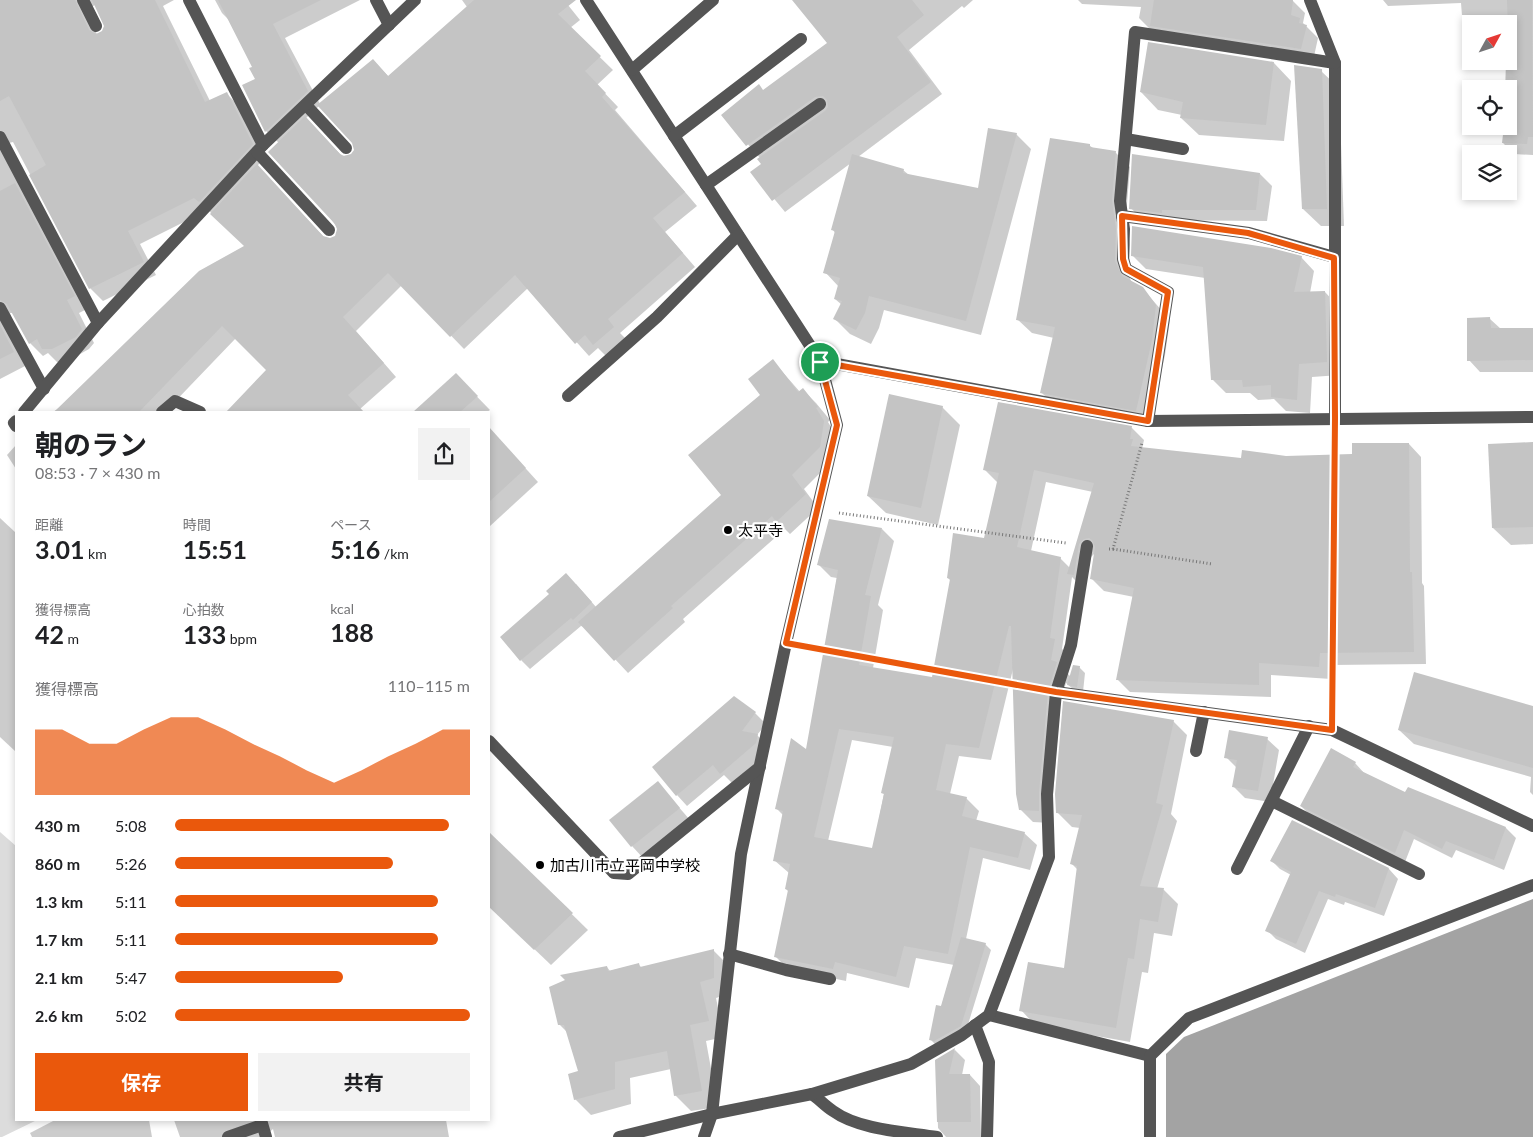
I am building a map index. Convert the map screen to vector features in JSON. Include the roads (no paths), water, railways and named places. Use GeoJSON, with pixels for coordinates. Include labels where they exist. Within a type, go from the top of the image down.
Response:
{"type":"FeatureCollection","features":[{"type":"Feature","properties":{"kind":"street"},"geometry":{"type":"LineString","coordinates":[[83,0],[96,26]]}},
{"type":"Feature","properties":{"kind":"street"},"geometry":{"type":"LineString","coordinates":[[188,0],[260,149],[329,230]]}},
{"type":"Feature","properties":{"kind":"street"},"geometry":{"type":"LineString","coordinates":[[376,0],[389,25]]}},
{"type":"Feature","properties":{"kind":"street"},"geometry":{"type":"LineString","coordinates":[[25,411],[98,323],[260,149],[415,0]]}},
{"type":"Feature","properties":{"kind":"street"},"geometry":{"type":"LineString","coordinates":[[586,0],[820,362],[837,425],[786,643],[741,854],[712,1114],[704,1137]]}},
{"type":"Feature","properties":{"kind":"street"},"geometry":{"type":"LineString","coordinates":[[632,70],[713,0]]}},
{"type":"Feature","properties":{"kind":"street"},"geometry":{"type":"LineString","coordinates":[[1310,0],[1334,63],[1335,418]]}},
{"type":"Feature","properties":{"kind":"street"},"geometry":{"type":"LineString","coordinates":[[1148,421],[1168,292],[1126,269],[1123,259],[1120,201],[1135,32],[1334,63]]}},
{"type":"Feature","properties":{"kind":"street"},"geometry":{"type":"LineString","coordinates":[[674,136],[801,40]]}},
{"type":"Feature","properties":{"kind":"street"},"geometry":{"type":"LineString","coordinates":[[706,185],[820,104]]}},
{"type":"Feature","properties":{"kind":"street"},"geometry":{"type":"LineString","coordinates":[[306,105],[346,148]]}},
{"type":"Feature","properties":{"kind":"street"},"geometry":{"type":"LineString","coordinates":[[0,137],[98,323]]}},
{"type":"Feature","properties":{"kind":"street"},"geometry":{"type":"LineString","coordinates":[[1126,139],[1184,149]]}},
{"type":"Feature","properties":{"kind":"street"},"geometry":{"type":"LineString","coordinates":[[1122,216],[1248,233],[1334,258]]}},
{"type":"Feature","properties":{"kind":"street"},"geometry":{"type":"LineString","coordinates":[[568,396],[656,317],[738,235]]}},
{"type":"Feature","properties":{"kind":"street"},"geometry":{"type":"LineString","coordinates":[[0,308],[44,389]]}},
{"type":"Feature","properties":{"kind":"street"},"geometry":{"type":"LineString","coordinates":[[820,362],[1148,421],[1533,417]]}},
{"type":"Feature","properties":{"kind":"street"},"geometry":{"type":"LineString","coordinates":[[163,411],[175,401],[198,411]]}},
{"type":"Feature","properties":{"kind":"street"},"geometry":{"type":"LineString","coordinates":[[619,1137],[712,1114],[812,1094],[911,1064],[989,1015],[1049,857],[1047,794],[1056,692],[1071,645],[1087,546]]}},
{"type":"Feature","properties":{"kind":"street"},"geometry":{"type":"LineString","coordinates":[[1056,692],[1332,730],[1533,826]]}},
{"type":"Feature","properties":{"kind":"street"},"geometry":{"type":"LineString","coordinates":[[1196,751],[1204,712]]}},
{"type":"Feature","properties":{"kind":"street"},"geometry":{"type":"LineString","coordinates":[[1237,869],[1309,726]]}},
{"type":"Feature","properties":{"kind":"street"},"geometry":{"type":"LineString","coordinates":[[490,742],[614,873],[628,874],[760,767]]}},
{"type":"Feature","properties":{"kind":"street"},"geometry":{"type":"LineString","coordinates":[[1272,801],[1419,874]]}},
{"type":"Feature","properties":{"kind":"street"},"geometry":{"type":"LineString","coordinates":[[1150,1137],[1150,1056],[1190,1018],[1533,886]]}},
{"type":"Feature","properties":{"kind":"street"},"geometry":{"type":"LineString","coordinates":[[729,954],[786,970],[830,979]]}},
{"type":"Feature","properties":{"kind":"street"},"geometry":{"type":"LineString","coordinates":[[989,1015],[1150,1056]]}},
{"type":"Feature","properties":{"kind":"street"},"geometry":{"type":"LineString","coordinates":[[975,1025],[989,1062],[987,1137]]}},
{"type":"Feature","properties":{"kind":"street"},"geometry":{"type":"LineString","coordinates":[[812,1094],[833,1112],[853,1120],[884,1129],[937,1137]]}},
{"type":"Feature","properties":{"kind":"street"},"geometry":{"type":"LineString","coordinates":[[228,1137],[263,1127]]}},
{"type":"Feature","properties":{"kind":"place","name":"太平寺"},"geometry":{"type":"Point","coordinates":[728,530]}},
{"type":"Feature","properties":{"kind":"place","name":"加古川市立平岡中学校"},"geometry":{"type":"Point","coordinates":[540,865]}}]}
